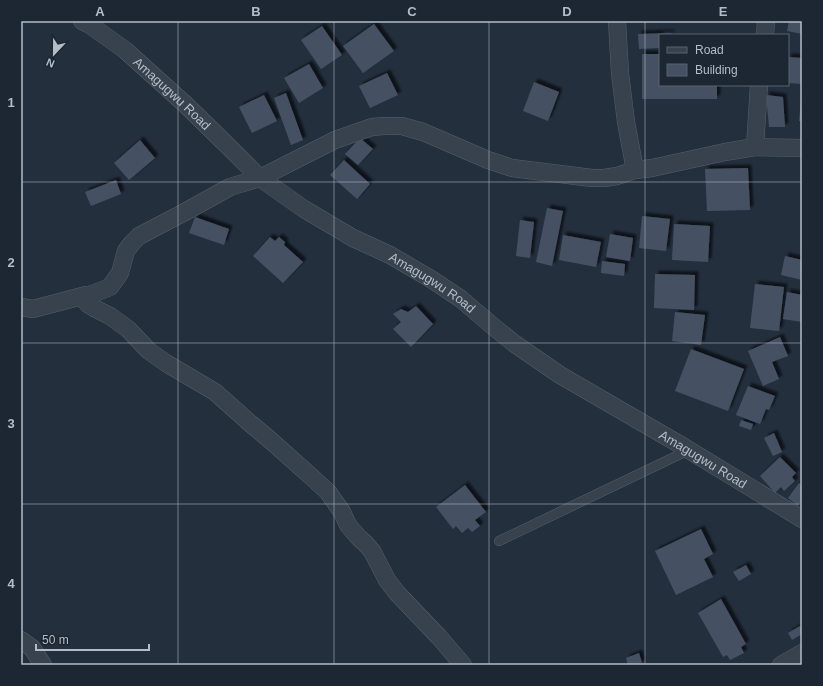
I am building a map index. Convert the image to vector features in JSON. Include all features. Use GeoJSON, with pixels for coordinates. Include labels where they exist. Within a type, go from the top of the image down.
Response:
{"type":"FeatureCollection","features":[{"type":"Feature","properties":{"kind":"street","name":"Amagugwu Road"},"geometry":{"type":"LineString","coordinates":[[82,21],[125,50],[260,178],[304,209],[353,238],[390,255],[431,279],[461,299],[495,328],[560,375],[802,519]]}},
{"type":"Feature","properties":{"kind":"street"},"geometry":{"type":"LineString","coordinates":[[617,21],[620,73],[626,122],[635,170]]}},
{"type":"Feature","properties":{"kind":"street"},"geometry":{"type":"LineString","coordinates":[[765,34],[766,21]]}},
{"type":"Feature","properties":{"kind":"street"},"geometry":{"type":"LineString","coordinates":[[755,147],[759,86]]}},
{"type":"Feature","properties":{"kind":"street"},"geometry":{"type":"LineString","coordinates":[[21,307],[33,309],[95,293],[110,287],[120,273],[126,251],[139,236],[230,187],[260,178],[334,140],[372,127],[402,126],[423,132],[488,160],[512,168],[592,178],[617,176],[635,170],[652,168],[755,147],[802,148]]}},
{"type":"Feature","properties":{"kind":"street"},"geometry":{"type":"LineString","coordinates":[[86,295],[85,301],[88,304],[110,316],[128,329],[149,351],[166,363],[215,392],[316,480],[328,492],[342,512],[348,525],[372,551],[387,580],[464,665]]}},
{"type":"Feature","properties":{"kind":"street"},"geometry":{"type":"LineString","coordinates":[[21,640],[32,648],[43,665]]}},
{"type":"Feature","properties":{"kind":"street"},"geometry":{"type":"LineString","coordinates":[[780,665],[802,653]]}},
{"type":"Feature","properties":{"kind":"lane"},"geometry":{"type":"LineString","coordinates":[[500,541],[688,450]]}},
{"type":"Feature","properties":{"kind":"building"},"geometry":{"type":"Polygon","coordinates":[[[789,21],[802,21],[802,34],[787,31],[789,21]]]}},
{"type":"Feature","properties":{"kind":"building"},"geometry":{"type":"Polygon","coordinates":[[[374,24],[394,51],[363,73],[343,46],[374,24]]]}},
{"type":"Feature","properties":{"kind":"building"},"geometry":{"type":"Polygon","coordinates":[[[322,26],[342,55],[321,69],[301,40],[322,26]]]}},
{"type":"Feature","properties":{"kind":"building"},"geometry":{"type":"Polygon","coordinates":[[[671,33],[659,34],[659,48],[639,49],[638,34],[671,33]]]}},
{"type":"Feature","properties":{"kind":"building"},"geometry":{"type":"Polygon","coordinates":[[[642,54],[659,54],[659,86],[717,86],[717,99],[642,99],[642,54]]]}},
{"type":"Feature","properties":{"kind":"building"},"geometry":{"type":"Polygon","coordinates":[[[789,57],[802,58],[802,84],[789,83],[789,57]]]}},
{"type":"Feature","properties":{"kind":"building"},"geometry":{"type":"Polygon","coordinates":[[[309,64],[323,88],[299,103],[284,78],[309,64]]]}},
{"type":"Feature","properties":{"kind":"building"},"geometry":{"type":"Polygon","coordinates":[[[387,73],[398,95],[370,108],[359,86],[387,73]]]}},
{"type":"Feature","properties":{"kind":"building"},"geometry":{"type":"Polygon","coordinates":[[[534,82],[559,92],[548,121],[523,111],[534,82]]]}},
{"type":"Feature","properties":{"kind":"building"},"geometry":{"type":"Polygon","coordinates":[[[286,93],[303,140],[291,145],[274,98],[286,93]]]}},
{"type":"Feature","properties":{"kind":"building"},"geometry":{"type":"Polygon","coordinates":[[[264,95],[277,121],[252,133],[239,107],[264,95]]]}},
{"type":"Feature","properties":{"kind":"building"},"geometry":{"type":"Polygon","coordinates":[[[766,95],[783,97],[785,127],[769,127],[766,95]]]}},
{"type":"Feature","properties":{"kind":"building"},"geometry":{"type":"Polygon","coordinates":[[[801,100],[802,121],[799,121],[801,100]]]}},
{"type":"Feature","properties":{"kind":"building"},"geometry":{"type":"Polygon","coordinates":[[[360,138],[373,149],[358,165],[345,154],[360,138]]]}},
{"type":"Feature","properties":{"kind":"building"},"geometry":{"type":"Polygon","coordinates":[[[140,140],[155,158],[129,180],[114,163],[140,140]]]}},
{"type":"Feature","properties":{"kind":"building"},"geometry":{"type":"Polygon","coordinates":[[[344,160],[370,184],[357,199],[330,175],[344,160]]]}},
{"type":"Feature","properties":{"kind":"building"},"geometry":{"type":"Polygon","coordinates":[[[748,168],[750,210],[707,211],[705,169],[748,168]]]}},
{"type":"Feature","properties":{"kind":"building"},"geometry":{"type":"Polygon","coordinates":[[[116,180],[121,194],[91,206],[85,192],[116,180]]]}},
{"type":"Feature","properties":{"kind":"building"},"geometry":{"type":"Polygon","coordinates":[[[547,208],[563,211],[552,266],[536,262],[547,208]]]}},
{"type":"Feature","properties":{"kind":"building"},"geometry":{"type":"Polygon","coordinates":[[[642,216],[670,219],[666,251],[639,248],[642,216]]]}},
{"type":"Feature","properties":{"kind":"building"},"geometry":{"type":"Polygon","coordinates":[[[195,217],[229,229],[224,245],[189,233],[195,217]]]}},
{"type":"Feature","properties":{"kind":"building"},"geometry":{"type":"Polygon","coordinates":[[[520,220],[534,222],[530,258],[516,256],[520,220]]]}},
{"type":"Feature","properties":{"kind":"building"},"geometry":{"type":"Polygon","coordinates":[[[674,224],[710,226],[708,262],[672,260],[674,224]]]}},
{"type":"Feature","properties":{"kind":"building"},"geometry":{"type":"Polygon","coordinates":[[[610,234],[633,238],[630,261],[606,257],[610,234]]]}},
{"type":"Feature","properties":{"kind":"building"},"geometry":{"type":"Polygon","coordinates":[[[563,235],[601,242],[596,267],[559,260],[563,235]]]}},
{"type":"Feature","properties":{"kind":"building"},"geometry":{"type":"Polygon","coordinates":[[[270,237],[275,241],[279,237],[285,242],[284,245],[303,262],[283,283],[253,256],[270,237]]]}},
{"type":"Feature","properties":{"kind":"building"},"geometry":{"type":"Polygon","coordinates":[[[785,256],[802,260],[802,280],[781,275],[785,256]]]}},
{"type":"Feature","properties":{"kind":"building"},"geometry":{"type":"Polygon","coordinates":[[[602,261],[625,264],[624,276],[601,273],[602,261]]]}},
{"type":"Feature","properties":{"kind":"building"},"geometry":{"type":"Polygon","coordinates":[[[655,274],[695,275],[694,310],[654,308],[655,274]]]}},
{"type":"Feature","properties":{"kind":"building"},"geometry":{"type":"Polygon","coordinates":[[[755,284],[784,287],[779,331],[750,328],[755,284]]]}},
{"type":"Feature","properties":{"kind":"building"},"geometry":{"type":"Polygon","coordinates":[[[787,292],[802,295],[802,322],[783,319],[787,292]]]}},
{"type":"Feature","properties":{"kind":"building"},"geometry":{"type":"Polygon","coordinates":[[[416,306],[433,324],[411,347],[393,329],[401,322],[393,314],[401,309],[408,312],[416,306]]]}},
{"type":"Feature","properties":{"kind":"building"},"geometry":{"type":"Polygon","coordinates":[[[675,312],[705,315],[701,345],[672,341],[675,312]]]}},
{"type":"Feature","properties":{"kind":"building"},"geometry":{"type":"Polygon","coordinates":[[[780,337],[788,356],[772,362],[779,379],[763,386],[748,351],[780,337]]]}},
{"type":"Feature","properties":{"kind":"building"},"geometry":{"type":"Polygon","coordinates":[[[691,349],[744,369],[728,411],[675,391],[691,349]]]}},
{"type":"Feature","properties":{"kind":"building"},"geometry":{"type":"Polygon","coordinates":[[[748,386],[775,396],[769,410],[766,409],[760,424],[736,415],[748,386]]]}},
{"type":"Feature","properties":{"kind":"building"},"geometry":{"type":"Polygon","coordinates":[[[741,420],[753,424],[751,430],[739,426],[741,420]]]}},
{"type":"Feature","properties":{"kind":"building"},"geometry":{"type":"Polygon","coordinates":[[[774,433],[782,452],[773,456],[764,438],[774,433]]]}},
{"type":"Feature","properties":{"kind":"building"},"geometry":{"type":"Polygon","coordinates":[[[780,457],[796,473],[792,477],[795,481],[784,491],[781,487],[775,493],[760,476],[780,457]]]}},
{"type":"Feature","properties":{"kind":"building"},"geometry":{"type":"Polygon","coordinates":[[[799,483],[802,486],[802,499],[798,506],[788,498],[799,483]]]}},
{"type":"Feature","properties":{"kind":"building"},"geometry":{"type":"Polygon","coordinates":[[[465,485],[486,512],[475,520],[480,526],[472,532],[468,528],[462,533],[456,526],[453,529],[436,507],[465,485]]]}},
{"type":"Feature","properties":{"kind":"building"},"geometry":{"type":"Polygon","coordinates":[[[701,529],[713,554],[704,559],[713,577],[676,595],[655,551],[701,529]]]}},
{"type":"Feature","properties":{"kind":"building"},"geometry":{"type":"Polygon","coordinates":[[[746,565],[751,574],[739,581],[733,572],[746,565]]]}},
{"type":"Feature","properties":{"kind":"building"},"geometry":{"type":"Polygon","coordinates":[[[721,599],[746,644],[741,647],[744,653],[730,660],[727,655],[723,657],[698,613],[721,599]]]}},
{"type":"Feature","properties":{"kind":"building"},"geometry":{"type":"Polygon","coordinates":[[[800,626],[802,634],[792,640],[788,633],[800,626]]]}},
{"type":"Feature","properties":{"kind":"building"},"geometry":{"type":"Polygon","coordinates":[[[639,653],[642,663],[637,665],[628,665],[626,658],[639,653]]]}}]}
